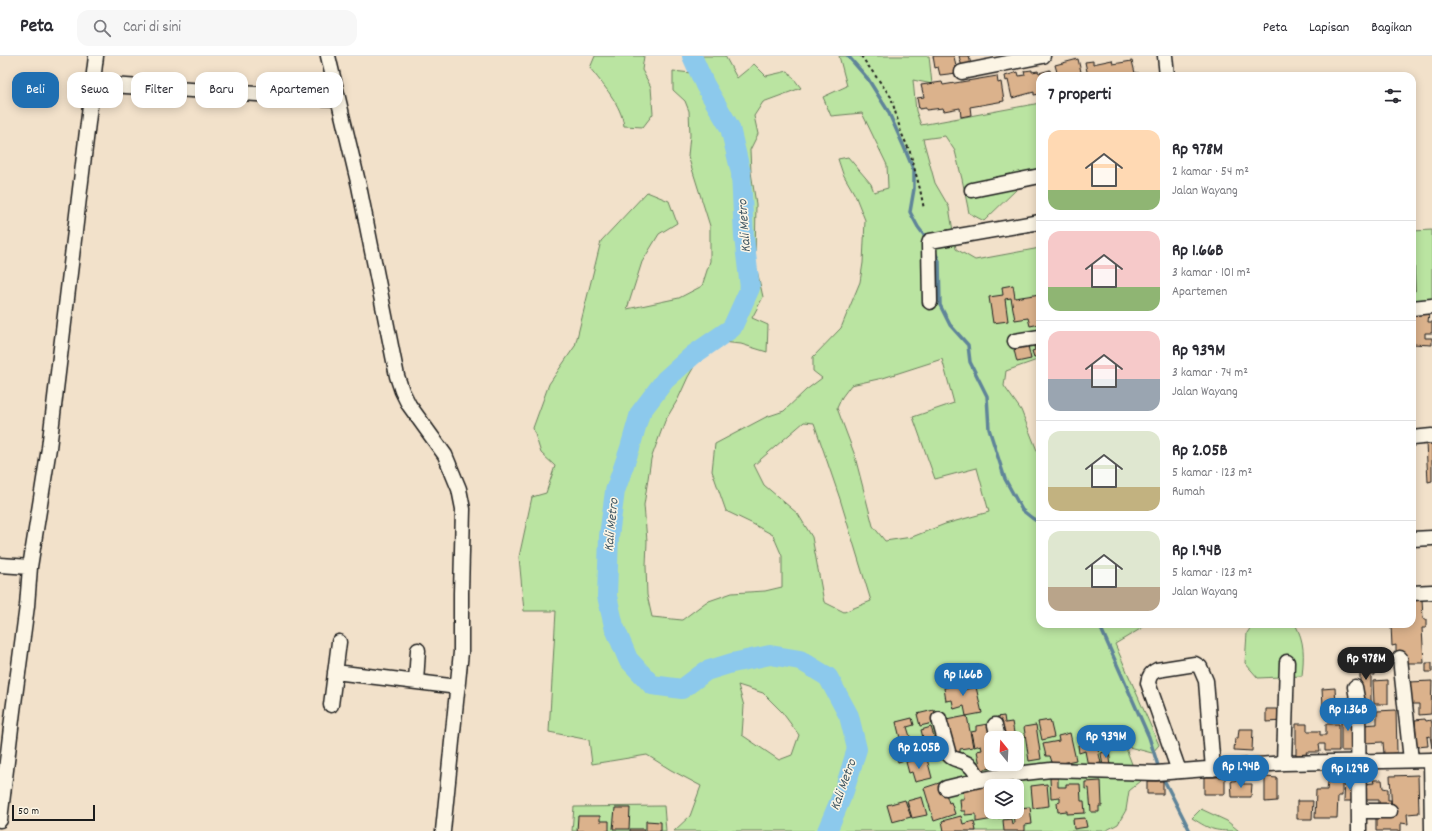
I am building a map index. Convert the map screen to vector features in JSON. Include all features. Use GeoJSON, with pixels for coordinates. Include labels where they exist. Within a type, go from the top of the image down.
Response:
{"type":"FeatureCollection","features":[{"type":"Feature","properties":{"kind":"street"},"geometry":{"type":"LineString","coordinates":[[94,72],[96,56]]}},
{"type":"Feature","properties":{"kind":"street"},"geometry":{"type":"LineString","coordinates":[[328,56],[332,72]]}},
{"type":"Feature","properties":{"kind":"street"},"geometry":{"type":"LineString","coordinates":[[962,72],[990,61],[1043,56]]}},
{"type":"Feature","properties":{"kind":"street"},"geometry":{"type":"LineString","coordinates":[[1165,56],[1167,72]]}},
{"type":"Feature","properties":{"kind":"street"},"geometry":{"type":"LineString","coordinates":[[123,86],[256,94]]}},
{"type":"Feature","properties":{"kind":"street"},"geometry":{"type":"LineString","coordinates":[[0,820],[27,606],[30,567],[49,448],[90,108]]}},
{"type":"Feature","properties":{"kind":"street"},"geometry":{"type":"LineString","coordinates":[[340,108],[359,186],[397,376],[409,405],[445,455],[459,489],[463,509],[461,593],[462,652],[443,831]]}},
{"type":"Feature","properties":{"kind":"street"},"geometry":{"type":"LineString","coordinates":[[972,190],[1036,177]]}},
{"type":"Feature","properties":{"kind":"street"},"geometry":{"type":"LineString","coordinates":[[930,302],[930,241],[1036,223]]}},
{"type":"Feature","properties":{"kind":"street"},"geometry":{"type":"LineString","coordinates":[[1416,308],[1432,306]]}},
{"type":"Feature","properties":{"kind":"street"},"geometry":{"type":"LineString","coordinates":[[1015,341],[1036,338]]}},
{"type":"Feature","properties":{"kind":"street"},"geometry":{"type":"LineString","coordinates":[[1416,438],[1432,436]]}},
{"type":"Feature","properties":{"kind":"street"},"geometry":{"type":"LineString","coordinates":[[1416,539],[1432,538]]}},
{"type":"Feature","properties":{"kind":"street"},"geometry":{"type":"LineString","coordinates":[[0,565],[30,567]]}},
{"type":"Feature","properties":{"kind":"street"},"geometry":{"type":"LineString","coordinates":[[1416,593],[1432,592]]}},
{"type":"Feature","properties":{"kind":"street"},"geometry":{"type":"LineString","coordinates":[[331,705],[339,642]]}},
{"type":"Feature","properties":{"kind":"street"},"geometry":{"type":"LineString","coordinates":[[416,682],[418,650]]}},
{"type":"Feature","properties":{"kind":"street"},"geometry":{"type":"LineString","coordinates":[[1400,658],[1411,760]]}},
{"type":"Feature","properties":{"kind":"street"},"geometry":{"type":"LineString","coordinates":[[1284,763],[1287,662]]}},
{"type":"Feature","properties":{"kind":"street"},"geometry":{"type":"LineString","coordinates":[[1167,772],[1148,683],[1149,677],[1151,673],[1157,670],[1195,664],[1200,667],[1206,682],[1213,768]]}},
{"type":"Feature","properties":{"kind":"street"},"geometry":{"type":"LineString","coordinates":[[335,672],[458,687]]}},
{"type":"Feature","properties":{"kind":"street"},"geometry":{"type":"LineString","coordinates":[[1355,687],[1358,704],[1359,831]]}},
{"type":"Feature","properties":{"kind":"street"},"geometry":{"type":"LineString","coordinates":[[939,719],[949,755],[952,758],[968,764],[975,770],[980,780]]}},
{"type":"Feature","properties":{"kind":"street"},"geometry":{"type":"LineString","coordinates":[[1024,769],[1167,772],[1284,763],[1431,760],[1432,831]]}},
{"type":"Feature","properties":{"kind":"street"},"geometry":{"type":"LineString","coordinates":[[946,788],[980,780],[1000,771]]}},
{"type":"Feature","properties":{"kind":"street"},"geometry":{"type":"LineString","coordinates":[[1359,811],[1390,811]]}},
{"type":"Feature","properties":{"kind":"path"},"geometry":{"type":"LineString","coordinates":[[861,56],[891,97],[901,132],[910,152],[924,209]]}},
{"type":"Feature","properties":{"kind":"green space"},"geometry":{"type":"Polygon","coordinates":[[[595,56],[644,56],[642,70],[651,87],[653,114],[643,127],[624,126],[615,102],[590,68],[595,56]]]}},
{"type":"Feature","properties":{"kind":"green space"},"geometry":{"type":"Polygon","coordinates":[[[692,56],[725,56],[737,78],[754,64],[766,76],[788,71],[801,88],[763,102],[754,116],[758,134],[750,150],[751,172],[756,204],[755,261],[763,297],[752,318],[768,325],[767,352],[741,344],[722,342],[703,351],[665,421],[651,459],[644,505],[647,541],[647,595],[652,617],[682,620],[706,602],[732,593],[765,591],[782,587],[782,556],[773,535],[726,511],[712,471],[715,444],[766,417],[784,411],[806,390],[822,378],[813,371],[813,357],[841,328],[860,282],[863,263],[865,220],[855,195],[843,174],[838,159],[848,157],[871,184],[874,192],[888,188],[887,165],[862,113],[831,116],[823,97],[847,86],[839,56],[929,56],[932,84],[913,80],[916,111],[921,125],[1036,104],[1036,182],[1019,187],[984,221],[969,213],[955,151],[945,136],[923,139],[935,183],[949,207],[956,249],[975,260],[1036,249],[1036,360],[1006,371],[1004,386],[1021,410],[1036,448],[1036,628],[1142,628],[1115,644],[1159,745],[1152,753],[1125,746],[1141,781],[1129,791],[1126,810],[1118,824],[1105,831],[674,831],[690,816],[701,786],[647,755],[592,764],[589,740],[549,732],[556,611],[524,611],[519,557],[532,497],[546,493],[555,466],[541,453],[533,428],[549,384],[575,346],[601,241],[647,192],[669,201],[677,223],[659,234],[642,262],[627,309],[679,298],[702,286],[710,261],[710,226],[688,156],[690,135],[689,111],[685,101],[673,90],[673,71],[700,74],[692,56]],[[942,359],[883,378],[851,385],[842,397],[837,408],[854,453],[873,526],[885,541],[912,537],[945,524],[989,512],[977,468],[935,479],[913,417],[954,403],[942,359]],[[804,422],[754,465],[764,485],[798,514],[812,537],[824,602],[844,612],[871,601],[840,499],[814,423],[804,422]],[[738,685],[744,706],[742,735],[779,760],[792,755],[799,735],[782,712],[763,693],[738,685]]]}},
{"type":"Feature","properties":{"kind":"green space"},"geometry":{"type":"Polygon","coordinates":[[[1432,230],[1432,303],[1416,305],[1416,231],[1432,230]]]}},
{"type":"Feature","properties":{"kind":"green space"},"geometry":{"type":"Polygon","coordinates":[[[1250,628],[1297,628],[1301,637],[1303,649],[1302,676],[1258,678],[1245,663],[1247,633],[1250,628]]]}},
{"type":"Feature","properties":{"kind":"green space"},"geometry":{"type":"Polygon","coordinates":[[[664,806],[666,831],[572,831],[574,807],[664,806]]]}},
{"type":"Feature","properties":{"kind":"green space"},"geometry":{"type":"Polygon","coordinates":[[[1201,809],[1227,821],[1239,831],[1224,831],[1204,826],[1192,818],[1201,809]]]}},
{"type":"Feature","properties":{"kind":"building"},"geometry":{"type":"Polygon","coordinates":[[[933,56],[954,56],[957,73],[940,75],[938,67],[935,68],[933,56]]]}},
{"type":"Feature","properties":{"kind":"building"},"geometry":{"type":"Polygon","coordinates":[[[959,56],[969,56],[971,65],[962,67],[959,56]]]}},
{"type":"Feature","properties":{"kind":"building"},"geometry":{"type":"Polygon","coordinates":[[[1078,59],[1081,72],[1057,72],[1055,65],[1078,59]]]}},
{"type":"Feature","properties":{"kind":"building"},"geometry":{"type":"Polygon","coordinates":[[[1112,60],[1113,64],[1132,61],[1135,72],[1087,72],[1085,62],[1093,61],[1093,64],[1112,60]]]}},
{"type":"Feature","properties":{"kind":"building"},"geometry":{"type":"Polygon","coordinates":[[[1024,71],[1038,71],[1036,72],[1036,95],[1034,95],[1034,92],[1012,98],[1008,80],[1006,81],[1005,76],[1018,72],[1019,76],[1025,75],[1024,71]]]}},
{"type":"Feature","properties":{"kind":"building"},"geometry":{"type":"Polygon","coordinates":[[[997,76],[998,83],[1001,82],[1004,101],[970,107],[971,115],[961,117],[960,108],[944,111],[943,108],[926,110],[926,108],[919,109],[917,98],[924,97],[921,85],[942,82],[943,85],[997,76]]]}},
{"type":"Feature","properties":{"kind":"building"},"geometry":{"type":"Polygon","coordinates":[[[1013,285],[1015,298],[1036,295],[1036,325],[1030,326],[1028,318],[1015,320],[1011,298],[1005,299],[1008,321],[993,323],[989,297],[1003,295],[1002,287],[1013,285]]]}},
{"type":"Feature","properties":{"kind":"building"},"geometry":{"type":"Polygon","coordinates":[[[1416,312],[1429,313],[1428,322],[1432,322],[1432,333],[1425,333],[1425,338],[1432,338],[1432,345],[1416,344],[1416,312]]]}},
{"type":"Feature","properties":{"kind":"building"},"geometry":{"type":"Polygon","coordinates":[[[1036,345],[1036,357],[1034,357],[1032,351],[1035,350],[1034,346],[1036,345]]]}},
{"type":"Feature","properties":{"kind":"building"},"geometry":{"type":"Polygon","coordinates":[[[1028,346],[1031,359],[1017,362],[1014,350],[1028,346]]]}},
{"type":"Feature","properties":{"kind":"building"},"geometry":{"type":"Polygon","coordinates":[[[1432,442],[1432,481],[1428,482],[1426,443],[1432,442]]]}},
{"type":"Feature","properties":{"kind":"building"},"geometry":{"type":"Polygon","coordinates":[[[1416,599],[1422,599],[1423,619],[1426,619],[1426,628],[1422,628],[1424,663],[1403,663],[1396,654],[1396,645],[1392,646],[1391,628],[1416,628],[1416,599]]]}},
{"type":"Feature","properties":{"kind":"building"},"geometry":{"type":"Polygon","coordinates":[[[1360,662],[1374,662],[1375,675],[1371,675],[1371,702],[1360,702],[1360,662]]]}},
{"type":"Feature","properties":{"kind":"building"},"geometry":{"type":"Polygon","coordinates":[[[1426,663],[1432,663],[1432,672],[1426,672],[1426,663]]]}},
{"type":"Feature","properties":{"kind":"building"},"geometry":{"type":"Polygon","coordinates":[[[959,677],[962,690],[976,687],[982,713],[966,716],[964,706],[954,709],[952,700],[946,701],[944,688],[948,687],[947,680],[959,677]]]}},
{"type":"Feature","properties":{"kind":"building"},"geometry":{"type":"Polygon","coordinates":[[[1388,680],[1388,704],[1374,704],[1373,681],[1388,680]]]}},
{"type":"Feature","properties":{"kind":"building"},"geometry":{"type":"Polygon","coordinates":[[[1432,681],[1431,714],[1419,715],[1419,704],[1410,704],[1409,682],[1432,681]]]}},
{"type":"Feature","properties":{"kind":"building"},"geometry":{"type":"Polygon","coordinates":[[[1335,688],[1336,705],[1323,706],[1322,689],[1335,688]]]}},
{"type":"Feature","properties":{"kind":"building"},"geometry":{"type":"Polygon","coordinates":[[[1266,709],[1284,709],[1284,721],[1266,722],[1266,709]]]}},
{"type":"Feature","properties":{"kind":"building"},"geometry":{"type":"Polygon","coordinates":[[[934,710],[937,722],[920,726],[917,714],[934,710]]]}},
{"type":"Feature","properties":{"kind":"building"},"geometry":{"type":"Polygon","coordinates":[[[1396,710],[1397,753],[1384,754],[1383,742],[1363,743],[1363,725],[1377,724],[1377,711],[1396,710]]]}},
{"type":"Feature","properties":{"kind":"building"},"geometry":{"type":"Polygon","coordinates":[[[1341,714],[1355,714],[1355,751],[1341,751],[1341,714]]]}},
{"type":"Feature","properties":{"kind":"building"},"geometry":{"type":"Polygon","coordinates":[[[967,716],[973,747],[960,749],[960,752],[950,754],[946,720],[967,716]]]}},
{"type":"Feature","properties":{"kind":"building"},"geometry":{"type":"Polygon","coordinates":[[[1004,716],[1005,723],[1012,722],[1014,731],[999,731],[997,717],[1004,716]]]}},
{"type":"Feature","properties":{"kind":"building"},"geometry":{"type":"Polygon","coordinates":[[[912,718],[914,725],[907,727],[912,743],[902,746],[896,722],[912,718]]]}},
{"type":"Feature","properties":{"kind":"building"},"geometry":{"type":"Polygon","coordinates":[[[1425,719],[1426,721],[1431,720],[1432,724],[1432,748],[1430,736],[1427,737],[1428,746],[1417,747],[1415,720],[1425,719]]]}},
{"type":"Feature","properties":{"kind":"building"},"geometry":{"type":"Polygon","coordinates":[[[1050,720],[1054,737],[1042,740],[1038,722],[1050,720]]]}},
{"type":"Feature","properties":{"kind":"building"},"geometry":{"type":"Polygon","coordinates":[[[994,723],[992,731],[984,731],[984,769],[981,770],[977,751],[982,750],[981,745],[974,747],[971,732],[976,731],[976,726],[994,723]]]}},
{"type":"Feature","properties":{"kind":"building"},"geometry":{"type":"Polygon","coordinates":[[[1296,724],[1307,724],[1307,731],[1320,731],[1320,735],[1326,735],[1326,724],[1339,724],[1339,751],[1325,751],[1325,744],[1319,744],[1320,752],[1306,752],[1307,754],[1296,755],[1296,724]]]}},
{"type":"Feature","properties":{"kind":"building"},"geometry":{"type":"Polygon","coordinates":[[[1036,725],[1041,759],[1029,761],[1024,727],[1036,725]]]}},
{"type":"Feature","properties":{"kind":"building"},"geometry":{"type":"Polygon","coordinates":[[[931,727],[937,746],[926,749],[921,730],[931,727]]]}},
{"type":"Feature","properties":{"kind":"building"},"geometry":{"type":"Polygon","coordinates":[[[1239,729],[1253,729],[1252,751],[1234,750],[1235,738],[1238,738],[1239,729]]]}},
{"type":"Feature","properties":{"kind":"building"},"geometry":{"type":"Polygon","coordinates":[[[1070,733],[1076,760],[1053,765],[1050,756],[1046,756],[1043,744],[1059,741],[1058,736],[1070,733]]]}},
{"type":"Feature","properties":{"kind":"building"},"geometry":{"type":"Polygon","coordinates":[[[1085,743],[1086,747],[1097,745],[1101,763],[1088,766],[1085,751],[1079,753],[1078,745],[1085,743]]]}},
{"type":"Feature","properties":{"kind":"building"},"geometry":{"type":"Polygon","coordinates":[[[912,746],[915,757],[898,762],[895,751],[912,746]]]}},
{"type":"Feature","properties":{"kind":"building"},"geometry":{"type":"Polygon","coordinates":[[[922,751],[924,757],[919,758],[917,752],[922,751]]]}},
{"type":"Feature","properties":{"kind":"building"},"geometry":{"type":"Polygon","coordinates":[[[1109,751],[1111,766],[1103,767],[1101,753],[1109,751]]]}},
{"type":"Feature","properties":{"kind":"building"},"geometry":{"type":"Polygon","coordinates":[[[916,759],[917,761],[927,759],[932,778],[915,782],[912,772],[909,773],[906,762],[916,759]]]}},
{"type":"Feature","properties":{"kind":"building"},"geometry":{"type":"Polygon","coordinates":[[[1418,775],[1419,813],[1407,814],[1408,824],[1401,823],[1401,831],[1376,831],[1376,814],[1392,813],[1390,776],[1418,775]]]}},
{"type":"Feature","properties":{"kind":"building"},"geometry":{"type":"Polygon","coordinates":[[[1204,777],[1225,777],[1225,794],[1204,794],[1204,777]]]}},
{"type":"Feature","properties":{"kind":"building"},"geometry":{"type":"Polygon","coordinates":[[[1265,777],[1277,778],[1277,801],[1265,802],[1265,777]]]}},
{"type":"Feature","properties":{"kind":"building"},"geometry":{"type":"Polygon","coordinates":[[[1050,778],[1058,778],[1058,787],[1066,787],[1066,784],[1080,784],[1081,801],[1084,801],[1085,813],[1067,814],[1067,811],[1058,812],[1057,803],[1060,802],[1060,797],[1051,798],[1050,778]]]}},
{"type":"Feature","properties":{"kind":"building"},"geometry":{"type":"Polygon","coordinates":[[[1243,780],[1243,784],[1252,784],[1251,797],[1232,797],[1231,781],[1243,780]]]}},
{"type":"Feature","properties":{"kind":"building"},"geometry":{"type":"Polygon","coordinates":[[[1373,780],[1382,780],[1383,788],[1388,789],[1388,800],[1391,800],[1390,806],[1379,806],[1379,800],[1363,800],[1363,784],[1374,783],[1373,780]]]}},
{"type":"Feature","properties":{"kind":"building"},"geometry":{"type":"Polygon","coordinates":[[[1101,781],[1102,806],[1099,806],[1099,812],[1091,812],[1089,788],[1085,789],[1085,782],[1101,781]]]}},
{"type":"Feature","properties":{"kind":"building"},"geometry":{"type":"Polygon","coordinates":[[[1147,781],[1163,781],[1163,794],[1147,794],[1147,781]]]}},
{"type":"Feature","properties":{"kind":"building"},"geometry":{"type":"Polygon","coordinates":[[[1345,781],[1355,781],[1355,801],[1344,801],[1345,781]]]}},
{"type":"Feature","properties":{"kind":"building"},"geometry":{"type":"Polygon","coordinates":[[[942,782],[949,803],[951,802],[955,814],[934,821],[924,788],[942,782]]]}},
{"type":"Feature","properties":{"kind":"building"},"geometry":{"type":"Polygon","coordinates":[[[1328,782],[1342,782],[1342,796],[1338,796],[1337,818],[1315,818],[1316,790],[1327,790],[1328,782]]]}},
{"type":"Feature","properties":{"kind":"building"},"geometry":{"type":"Polygon","coordinates":[[[1047,784],[1049,806],[1033,808],[1031,786],[1047,784]]]}},
{"type":"Feature","properties":{"kind":"building"},"geometry":{"type":"Polygon","coordinates":[[[984,785],[984,819],[993,819],[976,822],[976,814],[965,815],[965,811],[961,811],[960,799],[964,799],[963,787],[984,785]]]}},
{"type":"Feature","properties":{"kind":"building"},"geometry":{"type":"Polygon","coordinates":[[[922,797],[927,815],[912,818],[907,801],[922,797]]]}},
{"type":"Feature","properties":{"kind":"building"},"geometry":{"type":"Polygon","coordinates":[[[905,800],[911,817],[892,822],[887,805],[905,800]]]}},
{"type":"Feature","properties":{"kind":"building"},"geometry":{"type":"Polygon","coordinates":[[[1297,801],[1313,801],[1312,819],[1297,819],[1297,801]]]}},
{"type":"Feature","properties":{"kind":"building"},"geometry":{"type":"Polygon","coordinates":[[[1024,807],[1030,807],[1032,824],[1025,825],[1025,831],[1004,831],[1003,820],[1011,819],[1012,824],[1014,823],[1014,819],[1024,819],[1024,807]]]}},
{"type":"Feature","properties":{"kind":"building"},"geometry":{"type":"Polygon","coordinates":[[[615,808],[630,808],[629,829],[613,829],[615,808]]]}},
{"type":"Feature","properties":{"kind":"building"},"geometry":{"type":"Polygon","coordinates":[[[578,816],[600,816],[600,821],[609,821],[609,831],[577,831],[578,816]]]}},
{"type":"Feature","properties":{"kind":"building"},"geometry":{"type":"Polygon","coordinates":[[[961,816],[963,824],[974,821],[976,831],[944,831],[942,821],[961,816]]]}},
{"type":"Feature","properties":{"kind":"building"},"geometry":{"type":"Polygon","coordinates":[[[1085,818],[1087,827],[1074,829],[1073,819],[1085,818]]]}},
{"type":"Feature","properties":{"kind":"building"},"geometry":{"type":"Polygon","coordinates":[[[646,821],[661,822],[661,831],[646,831],[646,821]]]}},
{"type":"Feature","properties":{"kind":"building"},"geometry":{"type":"Polygon","coordinates":[[[630,829],[644,829],[644,831],[630,831],[630,829]]]}},
{"type":"Feature","properties":{"kind":"waterway","name":"Kali Metro"},"geometry":{"type":"LineString","coordinates":[[692,56],[705,85],[730,128],[741,173],[744,237],[750,288],[732,328],[693,355],[665,380],[640,413],[615,491],[609,536],[607,596],[614,626],[628,659],[652,685],[682,689],[706,671],[732,663],[770,655],[800,660],[828,677],[849,716],[857,749],[844,791],[827,831]]}},
{"type":"Feature","properties":{"kind":"waterway"},"geometry":{"type":"LineString","coordinates":[[848,56],[868,79],[888,111],[904,147],[914,171],[914,189],[910,212],[918,227],[927,239]]}},
{"type":"Feature","properties":{"kind":"waterway"},"geometry":{"type":"LineString","coordinates":[[934,250],[939,261],[940,305],[950,325],[968,345],[970,362],[987,396],[989,429],[1005,479],[1022,510],[1036,520]]}},
{"type":"Feature","properties":{"kind":"waterway"},"geometry":{"type":"LineString","coordinates":[[1101,628],[1149,737],[1159,769]]}},
{"type":"Feature","properties":{"kind":"waterway"},"geometry":{"type":"LineString","coordinates":[[1162,776],[1190,831]]}}]}
